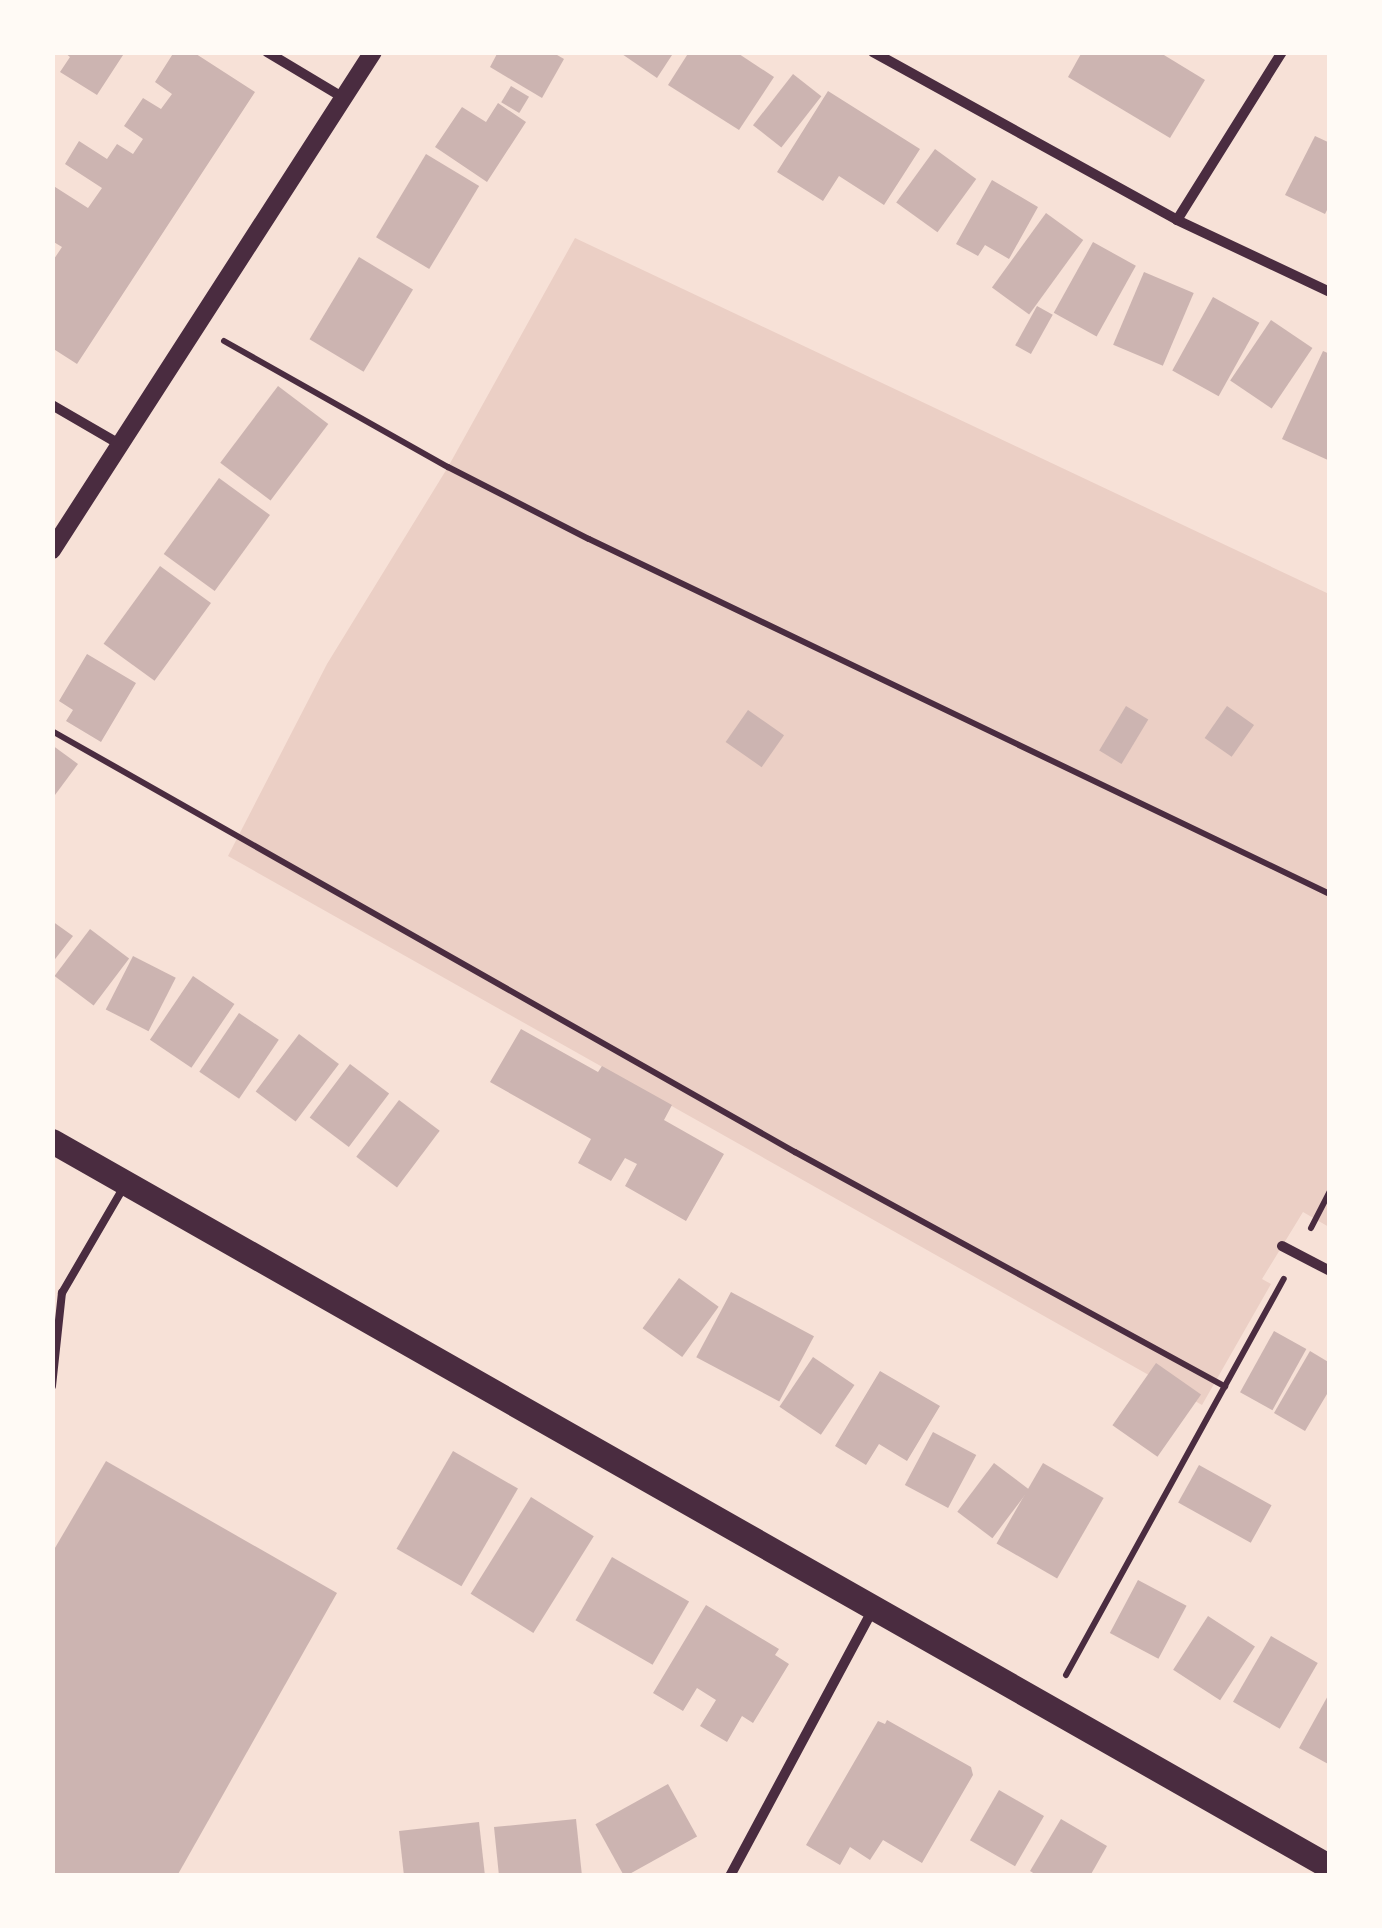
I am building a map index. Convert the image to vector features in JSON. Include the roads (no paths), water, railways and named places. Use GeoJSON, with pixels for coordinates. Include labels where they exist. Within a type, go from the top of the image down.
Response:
{"type":"FeatureCollection","features":[{"type":"Feature","properties":{"kind":"main road"},"geometry":{"type":"LineString","coordinates":[[52,1140],[1330,1867]]}},
{"type":"Feature","properties":{"kind":"street"},"geometry":{"type":"LineString","coordinates":[[267,52],[344,98]]}},
{"type":"Feature","properties":{"kind":"street"},"geometry":{"type":"LineString","coordinates":[[52,550],[373,52]]}},
{"type":"Feature","properties":{"kind":"street"},"geometry":{"type":"LineString","coordinates":[[873,52],[1177,220],[1330,292]]}},
{"type":"Feature","properties":{"kind":"street"},"geometry":{"type":"LineString","coordinates":[[1177,220],[1282,52]]}},
{"type":"Feature","properties":{"kind":"street"},"geometry":{"type":"LineString","coordinates":[[52,405],[121,445]]}},
{"type":"Feature","properties":{"kind":"street"},"geometry":{"type":"LineString","coordinates":[[1282,1246],[1330,1271]]}},
{"type":"Feature","properties":{"kind":"street"},"geometry":{"type":"LineString","coordinates":[[730,1876],[874,1606]]}},
{"type":"Feature","properties":{"kind":"lane"},"geometry":{"type":"LineString","coordinates":[[52,1386],[62,1293],[126,1183]]}}]}
